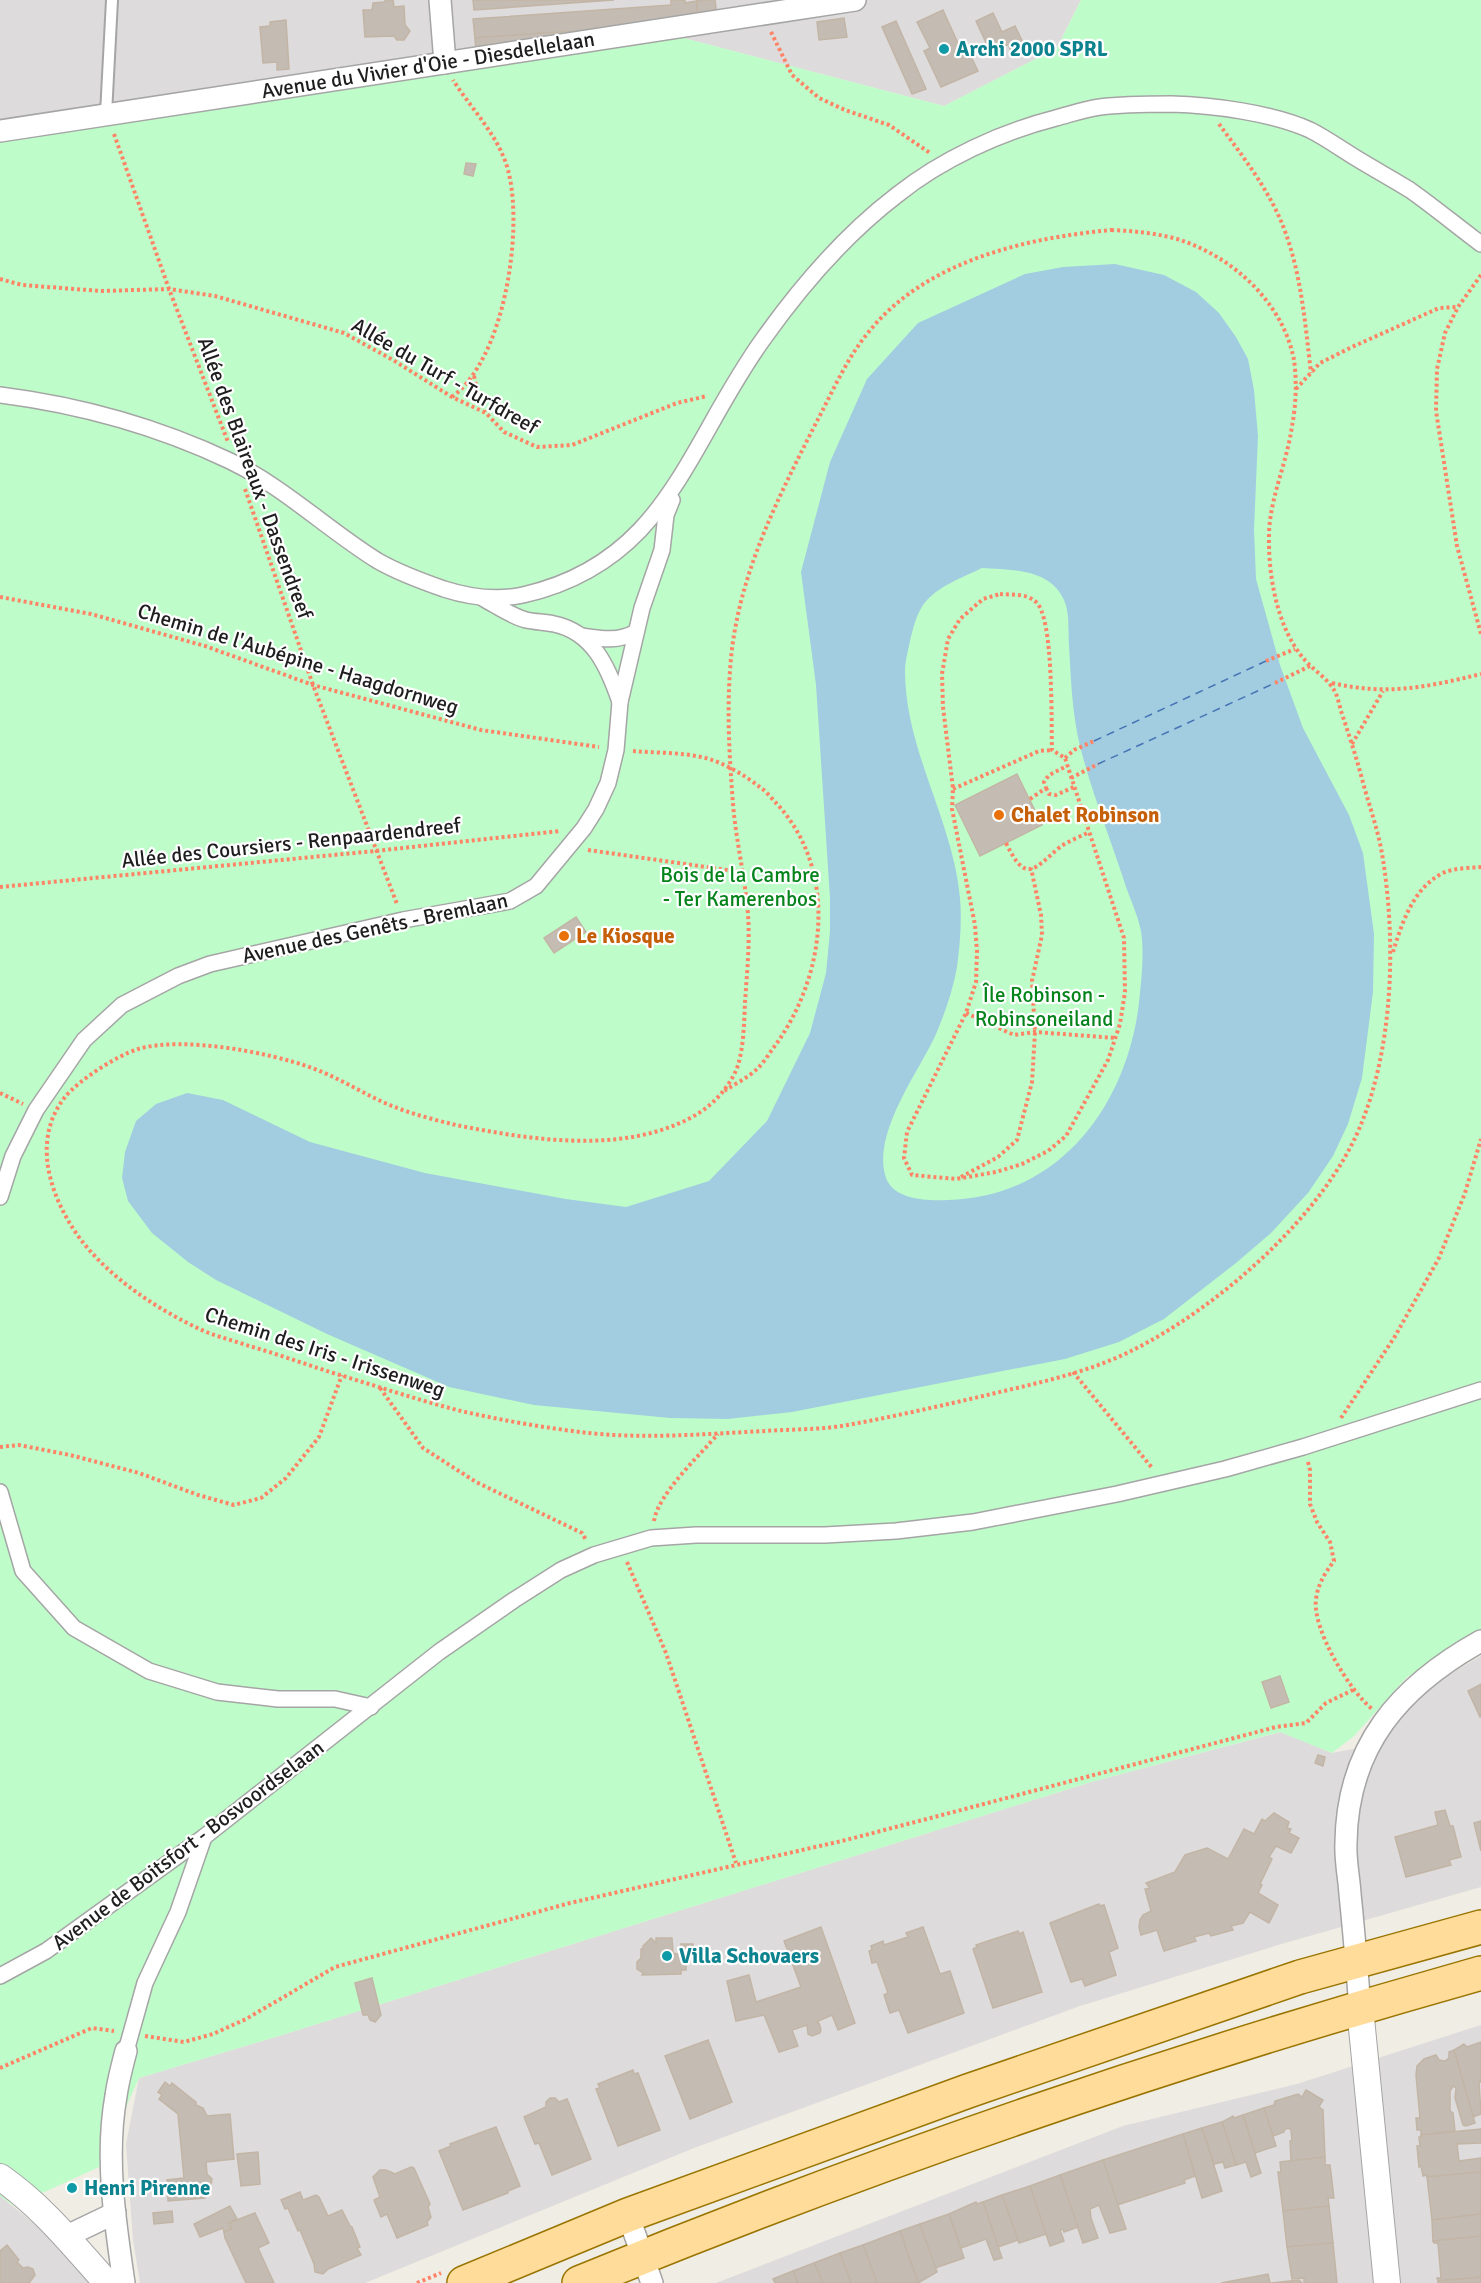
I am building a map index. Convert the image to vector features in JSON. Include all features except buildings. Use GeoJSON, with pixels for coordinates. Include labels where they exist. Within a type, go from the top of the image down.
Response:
{"type":"FeatureCollection","features":[{"type":"Feature","properties":{"kind":"main road"},"geometry":{"type":"LineString","coordinates":[[464,2283],[628,2215],[968,2091],[1300,1977],[1481,1927]]}},
{"type":"Feature","properties":{"kind":"main road"},"geometry":{"type":"LineString","coordinates":[[579,2283],[648,2270],[811,2192],[983,2130],[1154,2072],[1481,1973]]}},
{"type":"Feature","properties":{"kind":"street"},"geometry":{"type":"LineString","coordinates":[[440,0],[445,63]]}},
{"type":"Feature","properties":{"kind":"street","name":"Avenue du Vivier d'Oie - Diesdellelaan"},"geometry":{"type":"LineString","coordinates":[[0,131],[855,0]]}},
{"type":"Feature","properties":{"kind":"street"},"geometry":{"type":"LineString","coordinates":[[0,395],[65,406],[149,429],[236,464],[379,561],[413,578],[458,593],[483,598],[518,596],[557,585],[602,564],[638,534],[658,512],[678,482],[729,391],[764,337],[820,267],[897,194],[944,164],[1031,124],[1097,107],[1147,104],[1204,105],[1260,115],[1309,130],[1410,190],[1481,244]]}},
{"type":"Feature","properties":{"kind":"street","name":"Avenue des Genêts - Bremlaan"},"geometry":{"type":"LineString","coordinates":[[0,1197],[13,1156],[36,1110],[84,1040],[122,1005],[178,976],[210,964],[403,920],[510,902],[536,886],[584,828],[608,783],[616,750],[620,702],[636,632],[662,550],[666,515],[678,482]]}},
{"type":"Feature","properties":{"kind":"street"},"geometry":{"type":"LineString","coordinates":[[483,598],[525,620],[569,628],[581,636],[605,662],[620,702]]}},
{"type":"Feature","properties":{"kind":"street"},"geometry":{"type":"LineString","coordinates":[[581,636],[625,639],[636,632]]}},
{"type":"Feature","properties":{"kind":"street","name":"Avenue de Boitsfort - Bosvoordselaan"},"geometry":{"type":"LineString","coordinates":[[0,1976],[46,1951],[204,1837],[439,1652],[561,1570],[594,1555],[651,1538],[696,1535],[825,1535],[896,1531],[973,1522],[1165,1483],[1303,1447],[1481,1390]]}},
{"type":"Feature","properties":{"kind":"street"},"geometry":{"type":"LineString","coordinates":[[0,1492],[23,1571],[74,1628],[149,1671],[217,1692],[278,1699],[334,1699],[371,1707]]}},
{"type":"Feature","properties":{"kind":"street"},"geometry":{"type":"LineString","coordinates":[[1387,2283],[1346,1844],[1350,1802],[1358,1771],[1369,1744],[1385,1720],[1414,1686],[1460,1652],[1481,1641]]}},
{"type":"Feature","properties":{"kind":"street"},"geometry":{"type":"LineString","coordinates":[[124,2283],[111,2160],[115,2097],[145,1983],[178,1911],[204,1837]]}},
{"type":"Feature","properties":{"kind":"street"},"geometry":{"type":"LineString","coordinates":[[0,2177],[23,2193],[67,2236],[106,2283]]}},
{"type":"Feature","properties":{"kind":"street"},"geometry":{"type":"LineString","coordinates":[[67,2236],[115,2213]]}},
{"type":"Feature","properties":{"kind":"street"},"geometry":{"type":"LineString","coordinates":[[628,2215],[648,2270]]}},
{"type":"Feature","properties":{"kind":"lane"},"geometry":{"type":"LineString","coordinates":[[106,114],[112,0]]}},
{"type":"Feature","properties":{"kind":"path"},"geometry":{"type":"LineString","coordinates":[[766,14],[772,38],[792,75],[819,98],[845,110],[889,125],[944,164]]}},
{"type":"Feature","properties":{"kind":"path"},"geometry":{"type":"LineString","coordinates":[[445,63],[447,71],[465,99],[496,141],[509,174],[513,248],[507,291],[495,328],[474,376],[463,389],[452,397]]}},
{"type":"Feature","properties":{"kind":"path"},"geometry":{"type":"LineString","coordinates":[[1204,105],[1251,167],[1281,220],[1298,277],[1311,373]]}},
{"type":"Feature","properties":{"kind":"path","name":"Allée des Blaireaux - Dassendreef"},"geometry":{"type":"LineString","coordinates":[[106,114],[169,289],[236,464],[313,685],[403,920]]}},
{"type":"Feature","properties":{"kind":"path"},"geometry":{"type":"LineString","coordinates":[[721,1093],[737,1068],[743,1038],[749,921],[735,831],[730,768],[729,678],[739,600],[759,542],[791,472],[864,336],[895,304],[948,270],[1013,246],[1073,234],[1111,230],[1164,235],[1197,246],[1216,256],[1247,278],[1276,313],[1293,354],[1296,389],[1294,419],[1272,501],[1268,538],[1272,579],[1287,632],[1295,649],[1310,666],[1332,682],[1356,688],[1383,691],[1441,684],[1481,674]]}},
{"type":"Feature","properties":{"kind":"path"},"geometry":{"type":"LineString","coordinates":[[1481,275],[1458,307],[1444,333],[1437,369],[1436,411],[1456,546],[1481,634]]}},
{"type":"Feature","properties":{"kind":"path","name":"Allée du Turf - Turfdreef"},"geometry":{"type":"LineString","coordinates":[[0,279],[22,285],[100,291],[169,289],[216,296],[344,333],[452,397],[486,413],[504,432],[537,447],[572,445],[677,403],[729,391]]}},
{"type":"Feature","properties":{"kind":"path"},"geometry":{"type":"LineString","coordinates":[[1296,389],[1320,363],[1439,308],[1458,307]]}},
{"type":"Feature","properties":{"kind":"path"},"geometry":{"type":"LineString","coordinates":[[474,376],[478,395],[486,413]]}},
{"type":"Feature","properties":{"kind":"path"},"geometry":{"type":"LineString","coordinates":[[953,789],[1039,751],[1052,750],[1065,758],[1124,938],[1125,992],[1120,1024],[1108,1060],[1066,1136],[1048,1151],[1022,1164],[996,1172],[956,1179],[912,1175],[904,1158],[907,1132],[966,1013],[976,982],[975,925],[954,827],[953,789],[943,706],[944,663],[948,639],[960,619],[982,599],[1000,594],[1025,596],[1038,603],[1046,621],[1048,640],[1052,750]]}},
{"type":"Feature","properties":{"kind":"path","name":"Chemin de l'Aubépine - Haagdornweg"},"geometry":{"type":"LineString","coordinates":[[0,597],[102,617],[205,646],[313,685],[481,730],[616,750],[702,757],[730,768],[762,788],[792,820],[806,847],[816,876],[818,915],[816,947],[808,984],[786,1031],[757,1069],[721,1093]]}},
{"type":"Feature","properties":{"kind":"path"},"geometry":{"type":"LineString","coordinates":[[1266,661],[1295,649]]}},
{"type":"Feature","properties":{"kind":"path"},"geometry":{"type":"LineString","coordinates":[[1275,683],[1310,666]]}},
{"type":"Feature","properties":{"kind":"path"},"geometry":{"type":"LineString","coordinates":[[1332,682],[1378,832],[1385,868],[1392,953]]}},
{"type":"Feature","properties":{"kind":"path"},"geometry":{"type":"LineString","coordinates":[[1352,744],[1383,691]]}},
{"type":"Feature","properties":{"kind":"path"},"geometry":{"type":"LineString","coordinates":[[1065,758],[1074,750],[1094,741]]}},
{"type":"Feature","properties":{"kind":"path"},"geometry":{"type":"LineString","coordinates":[[1071,778],[1098,764]]}},
{"type":"Feature","properties":{"kind":"path"},"geometry":{"type":"LineString","coordinates":[[1067,766],[1047,777],[1044,782],[1049,794],[1054,795],[1074,787]]}},
{"type":"Feature","properties":{"kind":"path"},"geometry":{"type":"LineString","coordinates":[[1029,799],[1046,788]]}},
{"type":"Feature","properties":{"kind":"path","name":"Allée des Coursiers - Renpaardendreef"},"geometry":{"type":"LineString","coordinates":[[0,887],[375,851],[584,828]]}},
{"type":"Feature","properties":{"kind":"path"},"geometry":{"type":"LineString","coordinates":[[1006,843],[1016,863],[1024,868],[1031,868],[1042,865],[1062,845],[1089,832]]}},
{"type":"Feature","properties":{"kind":"path"},"geometry":{"type":"LineString","coordinates":[[570,845],[593,852],[741,872]]}},
{"type":"Feature","properties":{"kind":"path"},"geometry":{"type":"LineString","coordinates":[[1392,953],[1413,901],[1429,884],[1444,873],[1481,867]]}},
{"type":"Feature","properties":{"kind":"path"},"geometry":{"type":"LineString","coordinates":[[956,1179],[998,1157],[1017,1140],[1032,1082],[1035,1032],[1032,981],[1042,935],[1042,922],[1031,868]]}},
{"type":"Feature","properties":{"kind":"path","name":"Chemin des Iris - Irissenweg"},"geometry":{"type":"LineString","coordinates":[[721,1093],[707,1110],[654,1133],[621,1140],[580,1141],[537,1138],[449,1124],[391,1106],[310,1067],[254,1054],[192,1044],[140,1048],[93,1072],[65,1096],[53,1119],[45,1149],[49,1173],[59,1205],[90,1253],[145,1298],[209,1334],[468,1413],[594,1434],[654,1436],[839,1427],[969,1399],[1073,1372],[1124,1355],[1188,1317],[1239,1278],[1288,1231],[1320,1194],[1341,1165],[1359,1130],[1371,1094],[1384,1035],[1392,953]]}},
{"type":"Feature","properties":{"kind":"path"},"geometry":{"type":"LineString","coordinates":[[966,1013],[1014,1035],[1035,1032],[1116,1038]]}},
{"type":"Feature","properties":{"kind":"path"},"geometry":{"type":"LineString","coordinates":[[1334,1437],[1342,1414],[1394,1338],[1439,1258],[1465,1193],[1481,1139]]}},
{"type":"Feature","properties":{"kind":"path"},"geometry":{"type":"LineString","coordinates":[[1073,1372],[1165,1483]]}},
{"type":"Feature","properties":{"kind":"path"},"geometry":{"type":"LineString","coordinates":[[0,1447],[19,1445],[70,1455],[139,1473],[198,1495],[234,1505],[261,1498],[286,1478],[319,1437],[342,1375]]}},
{"type":"Feature","properties":{"kind":"path"},"geometry":{"type":"LineString","coordinates":[[379,1387],[423,1448],[476,1482],[582,1533],[594,1555]]}},
{"type":"Feature","properties":{"kind":"path"},"geometry":{"type":"LineString","coordinates":[[651,1538],[655,1509],[718,1434]]}},
{"type":"Feature","properties":{"kind":"path"},"geometry":{"type":"LineString","coordinates":[[1303,1447],[1311,1470],[1310,1504],[1317,1522],[1330,1542],[1334,1561],[1322,1578],[1316,1599],[1317,1622],[1338,1666],[1353,1690],[1363,1702],[1385,1720]]}},
{"type":"Feature","properties":{"kind":"path"},"geometry":{"type":"LineString","coordinates":[[620,1546],[666,1653],[736,1863]]}},
{"type":"Feature","properties":{"kind":"path"},"geometry":{"type":"LineString","coordinates":[[0,2068],[92,2028],[128,2042],[184,2042],[213,2034],[246,2019],[335,1966],[570,1903],[910,1824],[1276,1727],[1306,1723],[1326,1703],[1353,1690]]}},
{"type":"Feature","properties":{"kind":"shaded area"},"geometry":{"type":"Polygon","coordinates":[[[0,0],[1081,0],[1057,48],[944,106],[672,35],[0,132],[0,0]]]}},
{"type":"Feature","properties":{"kind":"shaded area"},"geometry":{"type":"Polygon","coordinates":[[[1481,1656],[1481,1887],[1285,1943],[1080,2006],[694,2148],[365,2283],[140,2283],[133,2240],[126,2144],[139,2078],[1091,1782],[1281,1732],[1332,1753],[1383,1743],[1421,1691],[1481,1656]]]}},
{"type":"Feature","properties":{"kind":"shaded area"},"geometry":{"type":"Polygon","coordinates":[[[1481,2025],[1481,2283],[716,2283],[1123,2126],[1297,2084],[1481,2025]]]}},
{"type":"Feature","properties":{"kind":"shaded area"},"geometry":{"type":"Polygon","coordinates":[[[0,2196],[58,2243],[90,2283],[0,2283],[0,2196]]]}},
{"type":"Feature","properties":{"kind":"green space","name":"Bois de la Cambre - Ter Kamerenbos"},"geometry":{"type":"Polygon","coordinates":[[[1081,0],[1481,0],[1481,1634],[1407,1677],[1354,1736],[1332,1753],[1280,1732],[1091,1782],[139,2078],[99,2167],[14,2206],[0,2196],[0,141],[672,35],[944,106],[1057,48],[1081,0]]]}},
{"type":"Feature","properties":{"kind":"water"},"geometry":{"type":"Polygon","coordinates":[[[1115,264],[1164,275],[1196,292],[1219,313],[1248,359],[1254,390],[1258,436],[1254,530],[1256,579],[1280,665],[1303,728],[1349,815],[1363,853],[1374,934],[1373,992],[1362,1078],[1348,1124],[1333,1156],[1308,1193],[1271,1233],[1164,1319],[1119,1342],[1065,1359],[792,1412],[728,1419],[670,1418],[534,1405],[449,1387],[327,1334],[216,1280],[188,1262],[152,1233],[128,1201],[122,1178],[125,1152],[136,1121],[156,1104],[187,1093],[223,1100],[310,1142],[425,1173],[566,1199],[626,1207],[709,1181],[767,1121],[810,1033],[826,973],[830,898],[816,685],[801,572],[830,462],[867,379],[918,323],[1025,274],[1063,267],[1115,264]],[[982,568],[950,583],[923,605],[915,622],[905,671],[907,700],[913,729],[956,869],[961,906],[960,932],[957,967],[948,1001],[936,1034],[891,1123],[885,1142],[883,1161],[886,1178],[896,1191],[912,1198],[931,1200],[989,1195],[1025,1181],[1057,1161],[1084,1136],[1106,1105],[1122,1070],[1134,1032],[1142,970],[1140,925],[1096,799],[1077,734],[1066,605],[1058,590],[1040,576],[1017,571],[982,568]]]}},
{"type":"Feature","properties":{"kind":"ferry route"},"geometry":{"type":"LineString","coordinates":[[1094,741],[1266,661]]}},
{"type":"Feature","properties":{"kind":"ferry route"},"geometry":{"type":"LineString","coordinates":[[1098,764],[1275,683]]}},
{"type":"Feature","properties":{"kind":"place","name":"Archi 2000 SPRL"},"geometry":{"type":"Point","coordinates":[944,49]}},
{"type":"Feature","properties":{"kind":"place","name":"Chalet Robinson"},"geometry":{"type":"Point","coordinates":[999,815]}},
{"type":"Feature","properties":{"kind":"place","name":"Le Kiosque"},"geometry":{"type":"Point","coordinates":[564,936]}},
{"type":"Feature","properties":{"kind":"place","name":"Villa Schovaers"},"geometry":{"type":"Point","coordinates":[667,1956]}},
{"type":"Feature","properties":{"kind":"place","name":"Henri Pirenne"},"geometry":{"type":"Point","coordinates":[72,2188]}},
{"type":"Feature","properties":{"kind":"park label","name":"Île Robinson - Robinsoneiland"},"geometry":{"type":"Point","coordinates":[1044,1007]}}]}
